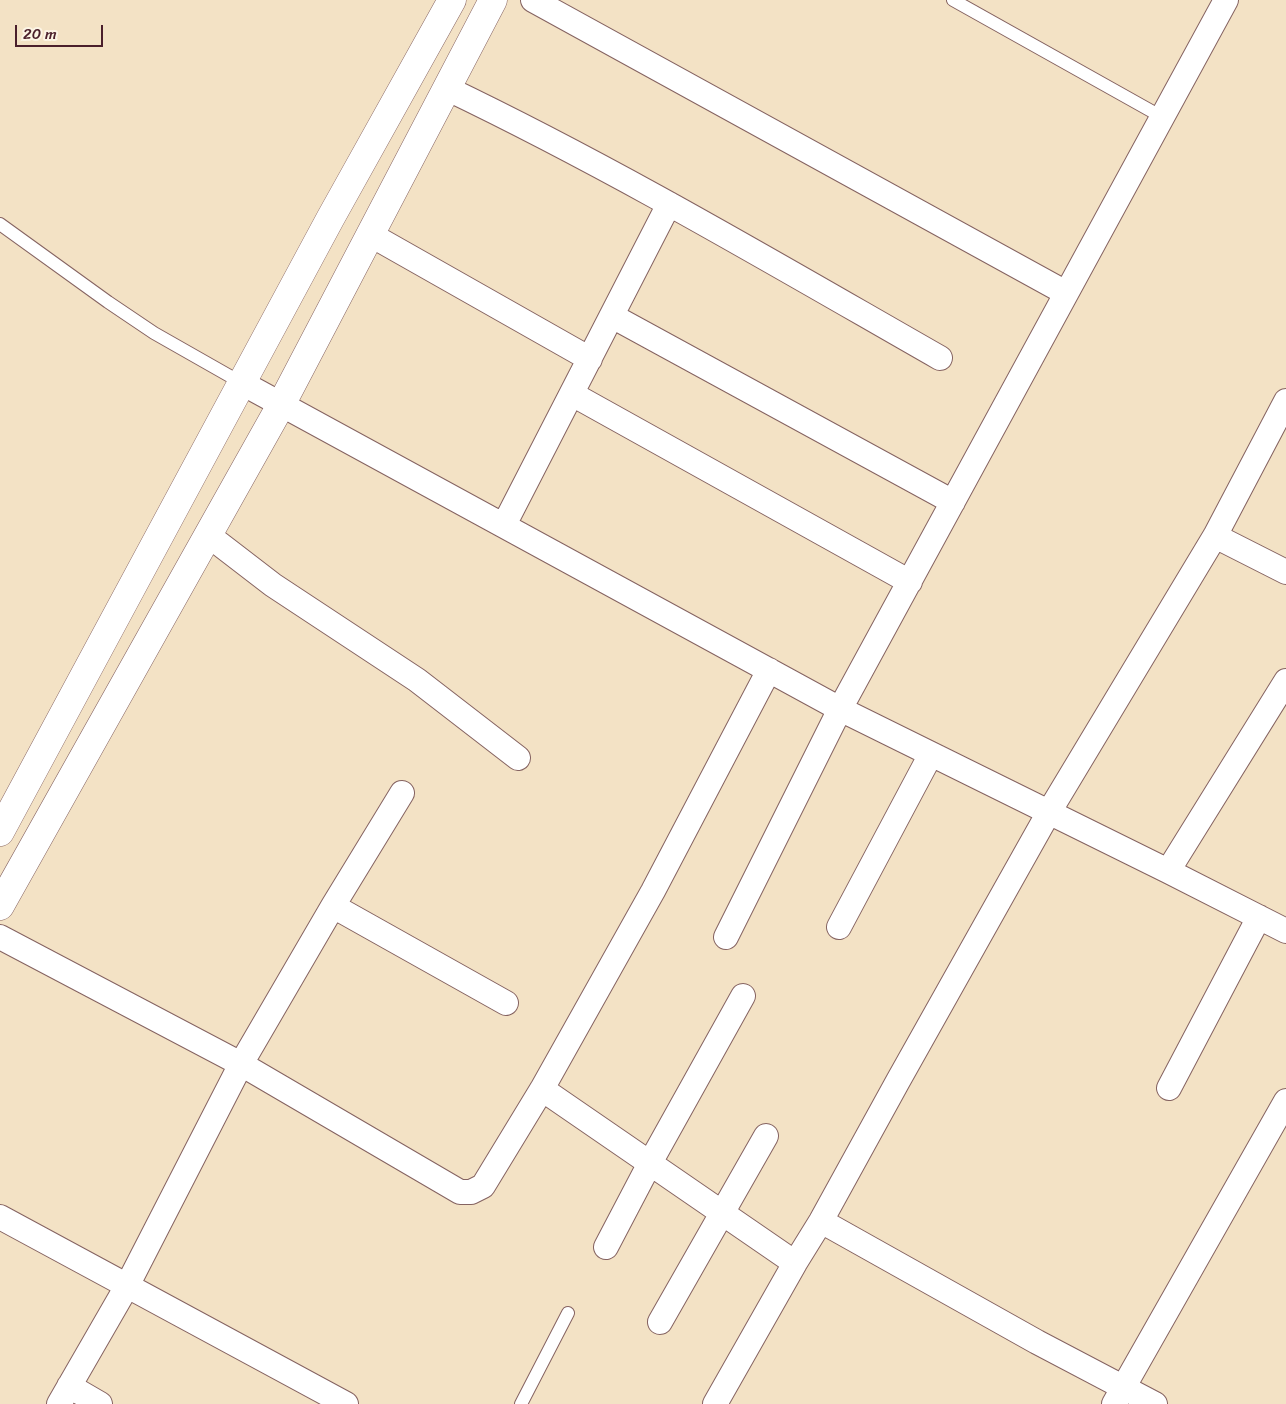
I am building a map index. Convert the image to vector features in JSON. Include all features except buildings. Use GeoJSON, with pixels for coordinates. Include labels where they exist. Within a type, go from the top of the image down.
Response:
{"type":"FeatureCollection","features":[{"type":"Feature","properties":{"kind":"street"},"geometry":{"type":"LineString","coordinates":[[0,832],[330,219],[452,0]]}},
{"type":"Feature","properties":{"kind":"street"},"geometry":{"type":"LineString","coordinates":[[0,906],[281,405],[493,0]]}},
{"type":"Feature","properties":{"kind":"street"},"geometry":{"type":"LineString","coordinates":[[532,0],[1066,293]]}},
{"type":"Feature","properties":{"kind":"street"},"geometry":{"type":"LineString","coordinates":[[726,937],[840,708],[1226,0]]}},
{"type":"Feature","properties":{"kind":"street"},"geometry":{"type":"LineString","coordinates":[[446,88],[511,119],[669,204],[940,358]]}},
{"type":"Feature","properties":{"kind":"street"},"geometry":{"type":"LineString","coordinates":[[504,525],[669,204]]}},
{"type":"Feature","properties":{"kind":"street"},"geometry":{"type":"LineString","coordinates":[[371,235],[590,359]]}},
{"type":"Feature","properties":{"kind":"street"},"geometry":{"type":"LineString","coordinates":[[612,316],[953,502]]}},
{"type":"Feature","properties":{"kind":"street"},"geometry":{"type":"LineString","coordinates":[[242,383],[840,708],[1286,931]]}},
{"type":"Feature","properties":{"kind":"street"},"geometry":{"type":"LineString","coordinates":[[572,394],[910,582]]}},
{"type":"Feature","properties":{"kind":"street"},"geometry":{"type":"LineString","coordinates":[[715,1404],[822,1221],[1049,812],[1215,536],[1286,402]]}},
{"type":"Feature","properties":{"kind":"street"},"geometry":{"type":"LineString","coordinates":[[208,535],[273,584],[417,680],[518,758]]}},
{"type":"Feature","properties":{"kind":"street"},"geometry":{"type":"LineString","coordinates":[[1215,536],[1286,572]]}},
{"type":"Feature","properties":{"kind":"street"},"geometry":{"type":"LineString","coordinates":[[0,937],[241,1064],[460,1192],[471,1192],[483,1186],[542,1089],[652,891],[769,670]]}},
{"type":"Feature","properties":{"kind":"street"},"geometry":{"type":"LineString","coordinates":[[1168,871],[1286,681]]}},
{"type":"Feature","properties":{"kind":"street"},"geometry":{"type":"LineString","coordinates":[[839,927],[931,754]]}},
{"type":"Feature","properties":{"kind":"street"},"geometry":{"type":"LineString","coordinates":[[100,1404],[64,1395],[127,1286],[241,1064],[332,906],[402,793]]}},
{"type":"Feature","properties":{"kind":"street"},"geometry":{"type":"LineString","coordinates":[[332,906],[506,1004]]}},
{"type":"Feature","properties":{"kind":"street"},"geometry":{"type":"LineString","coordinates":[[1169,1088],[1259,917]]}},
{"type":"Feature","properties":{"kind":"street"},"geometry":{"type":"LineString","coordinates":[[606,1247],[650,1163],[743,996]]}},
{"type":"Feature","properties":{"kind":"street"},"geometry":{"type":"LineString","coordinates":[[542,1089],[796,1263]]}},
{"type":"Feature","properties":{"kind":"street"},"geometry":{"type":"LineString","coordinates":[[1119,1395],[1286,1101]]}},
{"type":"Feature","properties":{"kind":"street"},"geometry":{"type":"LineString","coordinates":[[660,1322],[766,1136]]}},
{"type":"Feature","properties":{"kind":"street"},"geometry":{"type":"LineString","coordinates":[[0,1217],[346,1404]]}},
{"type":"Feature","properties":{"kind":"street"},"geometry":{"type":"LineString","coordinates":[[822,1221],[1037,1342],[1119,1395],[1155,1404]]}},
{"type":"Feature","properties":{"kind":"lane"},"geometry":{"type":"LineString","coordinates":[[953,0],[1162,117]]}},
{"type":"Feature","properties":{"kind":"lane"},"geometry":{"type":"LineString","coordinates":[[0,224],[154,333],[242,383]]}},
{"type":"Feature","properties":{"kind":"lane"},"geometry":{"type":"LineString","coordinates":[[520,1404],[568,1313]]}}]}
